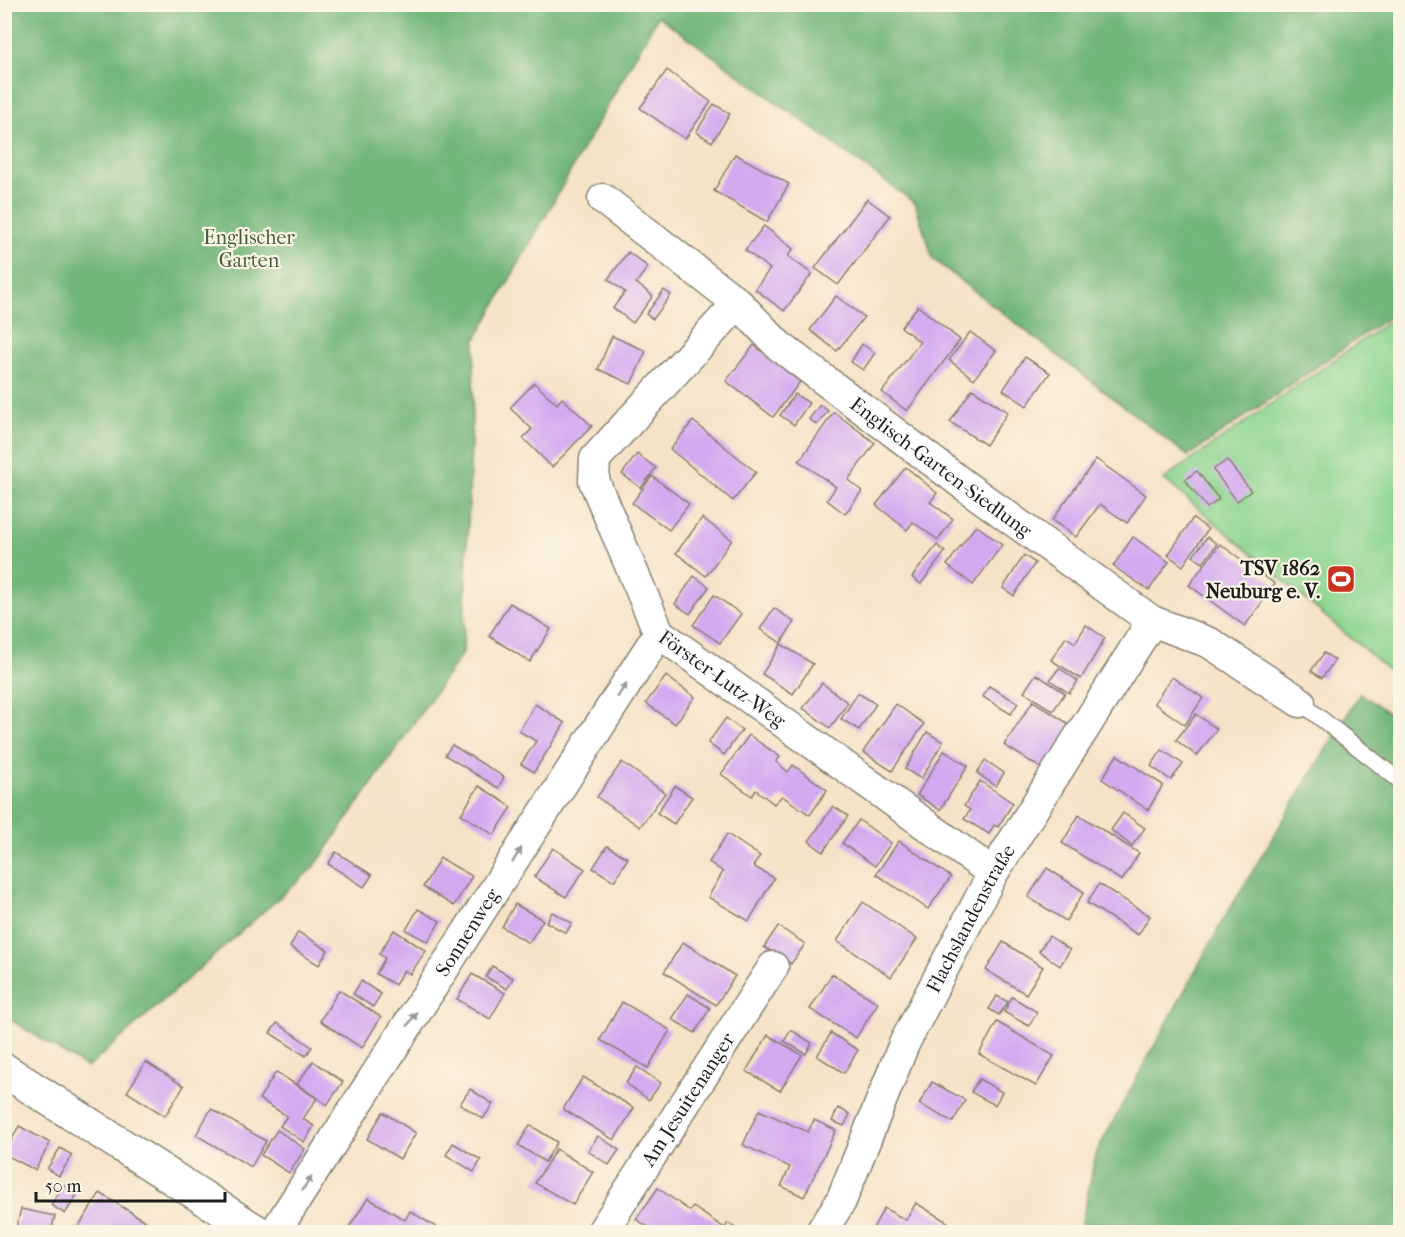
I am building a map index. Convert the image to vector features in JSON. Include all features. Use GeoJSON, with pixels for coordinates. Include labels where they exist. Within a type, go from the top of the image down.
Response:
{"type":"FeatureCollection","features":[{"type":"Feature","properties":{"kind":"street","name":"Englisch-Garten-Siedlung"},"geometry":{"type":"LineString","coordinates":[[603,199],[738,303],[778,345],[964,485],[1152,621],[1210,643],[1300,702]]}},
{"type":"Feature","properties":{"kind":"street","name":"Förster-Lutz-Weg"},"geometry":{"type":"LineString","coordinates":[[738,303],[595,459],[594,480],[659,633],[993,873]]}},
{"type":"Feature","properties":{"kind":"street","name":"Flachslandenstraße"},"geometry":{"type":"LineString","coordinates":[[821,1233],[841,1201],[904,1044],[993,873],[1152,621]]}},
{"type":"Feature","properties":{"kind":"street","name":"Sonnenweg"},"geometry":{"type":"LineString","coordinates":[[275,1233],[659,633]]}},
{"type":"Feature","properties":{"kind":"street","name":"Am Jesuitenanger"},"geometry":{"type":"LineString","coordinates":[[602,1233],[773,967]]}},
{"type":"Feature","properties":{"kind":"street"},"geometry":{"type":"LineString","coordinates":[[4,1070],[257,1233]]}},
{"type":"Feature","properties":{"kind":"lane"},"geometry":{"type":"LineString","coordinates":[[1300,702],[1401,781]]}},
{"type":"Feature","properties":{"kind":"green space","name":"Englischer Garten"},"geometry":{"type":"Polygon","coordinates":[[[4,5],[1400,5],[1400,309],[1188,456],[933,259],[915,203],[658,16],[475,341],[463,652],[315,866],[87,1068],[5,1016],[4,5]]]}},
{"type":"Feature","properties":{"kind":"green space","name":"TSV 1862 Neuburg e. V."},"geometry":{"type":"Polygon","coordinates":[[[1400,314],[1400,680],[1164,479],[1400,314]]]}},
{"type":"Feature","properties":{"kind":"green space"},"geometry":{"type":"Polygon","coordinates":[[[1360,693],[1400,721],[1400,1232],[1080,1232],[1096,1153],[1223,920],[1360,693]]]}},
{"type":"Feature","properties":{"kind":"building"},"geometry":{"type":"Polygon","coordinates":[[[667,70],[711,102],[685,139],[640,108],[667,70]]]}},
{"type":"Feature","properties":{"kind":"building"},"geometry":{"type":"Polygon","coordinates":[[[714,104],[730,114],[712,142],[696,132],[714,104]]]}},
{"type":"Feature","properties":{"kind":"building"},"geometry":{"type":"Polygon","coordinates":[[[735,154],[789,184],[767,222],[714,191],[735,154]]]}},
{"type":"Feature","properties":{"kind":"building"},"geometry":{"type":"Polygon","coordinates":[[[867,199],[890,216],[838,285],[815,268],[867,199]]]}},
{"type":"Feature","properties":{"kind":"building"},"geometry":{"type":"Polygon","coordinates":[[[764,226],[793,249],[788,256],[812,274],[784,311],[755,289],[770,269],[745,250],[764,226]]]}},
{"type":"Feature","properties":{"kind":"building"},"geometry":{"type":"Polygon","coordinates":[[[628,252],[648,267],[636,283],[653,296],[633,323],[613,308],[625,292],[608,279],[628,252]]]}},
{"type":"Feature","properties":{"kind":"building"},"geometry":{"type":"Polygon","coordinates":[[[664,290],[671,295],[653,319],[646,314],[664,290]]]}},
{"type":"Feature","properties":{"kind":"building"},"geometry":{"type":"Polygon","coordinates":[[[836,296],[864,317],[837,351],[810,330],[836,296]]]}},
{"type":"Feature","properties":{"kind":"building"},"geometry":{"type":"Polygon","coordinates":[[[918,306],[960,340],[907,411],[882,392],[920,342],[901,327],[918,306]]]}},
{"type":"Feature","properties":{"kind":"building"},"geometry":{"type":"Polygon","coordinates":[[[970,332],[996,351],[974,379],[949,360],[970,332]]]}},
{"type":"Feature","properties":{"kind":"building"},"geometry":{"type":"Polygon","coordinates":[[[612,336],[646,351],[631,384],[598,369],[612,336]]]}},
{"type":"Feature","properties":{"kind":"building"},"geometry":{"type":"Polygon","coordinates":[[[862,344],[875,353],[863,370],[851,362],[862,344]]]}},
{"type":"Feature","properties":{"kind":"building"},"geometry":{"type":"Polygon","coordinates":[[[754,345],[800,382],[773,417],[726,381],[754,345]]]}},
{"type":"Feature","properties":{"kind":"building"},"geometry":{"type":"Polygon","coordinates":[[[1025,357],[1050,373],[1027,406],[1003,390],[1025,357]]]}},
{"type":"Feature","properties":{"kind":"building"},"geometry":{"type":"Polygon","coordinates":[[[534,383],[557,404],[562,398],[592,426],[552,467],[523,438],[532,429],[510,408],[534,383]]]}},
{"type":"Feature","properties":{"kind":"building"},"geometry":{"type":"Polygon","coordinates":[[[972,389],[1008,412],[986,445],[950,422],[972,389]]]}},
{"type":"Feature","properties":{"kind":"building"},"geometry":{"type":"Polygon","coordinates":[[[795,394],[809,403],[794,425],[780,415],[795,394]]]}},
{"type":"Feature","properties":{"kind":"building"},"geometry":{"type":"Polygon","coordinates":[[[820,405],[828,411],[817,425],[809,419],[820,405]]]}},
{"type":"Feature","properties":{"kind":"building"},"geometry":{"type":"Polygon","coordinates":[[[834,412],[875,443],[848,480],[862,491],[845,514],[827,500],[836,487],[799,461],[834,412]]]}},
{"type":"Feature","properties":{"kind":"building"},"geometry":{"type":"Polygon","coordinates":[[[693,421],[756,472],[733,501],[670,449],[693,421]]]}},
{"type":"Feature","properties":{"kind":"building"},"geometry":{"type":"Polygon","coordinates":[[[637,454],[656,468],[641,488],[622,474],[637,454]]]}},
{"type":"Feature","properties":{"kind":"building"},"geometry":{"type":"Polygon","coordinates":[[[1096,459],[1146,495],[1127,523],[1100,504],[1076,537],[1052,520],[1096,459]]]}},
{"type":"Feature","properties":{"kind":"building"},"geometry":{"type":"Polygon","coordinates":[[[1227,460],[1251,491],[1237,501],[1213,470],[1227,460]]]}},
{"type":"Feature","properties":{"kind":"building"},"geometry":{"type":"Polygon","coordinates":[[[906,467],[937,493],[930,502],[953,519],[938,540],[913,522],[907,530],[876,505],[906,467]]]}},
{"type":"Feature","properties":{"kind":"building"},"geometry":{"type":"Polygon","coordinates":[[[1197,471],[1219,499],[1207,508],[1185,480],[1197,471]]]}},
{"type":"Feature","properties":{"kind":"building"},"geometry":{"type":"Polygon","coordinates":[[[652,476],[689,504],[669,530],[632,503],[652,476]]]}},
{"type":"Feature","properties":{"kind":"building"},"geometry":{"type":"Polygon","coordinates":[[[702,518],[732,540],[706,576],[676,553],[702,518]]]}},
{"type":"Feature","properties":{"kind":"building"},"geometry":{"type":"Polygon","coordinates":[[[1193,518],[1208,529],[1183,566],[1168,555],[1193,518]]]}},
{"type":"Feature","properties":{"kind":"building"},"geometry":{"type":"Polygon","coordinates":[[[976,525],[1002,545],[973,585],[947,565],[976,525]]]}},
{"type":"Feature","properties":{"kind":"building"},"geometry":{"type":"Polygon","coordinates":[[[1133,537],[1169,562],[1149,590],[1113,566],[1133,537]]]}},
{"type":"Feature","properties":{"kind":"building"},"geometry":{"type":"Polygon","coordinates":[[[1207,537],[1217,544],[1203,563],[1193,556],[1207,537]]]}},
{"type":"Feature","properties":{"kind":"building"},"geometry":{"type":"Polygon","coordinates":[[[1220,544],[1275,584],[1245,626],[1189,585],[1220,544]]]}},
{"type":"Feature","properties":{"kind":"building"},"geometry":{"type":"Polygon","coordinates":[[[937,545],[945,552],[921,584],[912,577],[937,545]]]}},
{"type":"Feature","properties":{"kind":"building"},"geometry":{"type":"Polygon","coordinates":[[[1024,555],[1035,563],[1014,596],[1003,588],[1024,555]]]}},
{"type":"Feature","properties":{"kind":"building"},"geometry":{"type":"Polygon","coordinates":[[[694,576],[709,587],[690,614],[675,604],[694,576]]]}},
{"type":"Feature","properties":{"kind":"building"},"geometry":{"type":"Polygon","coordinates":[[[714,595],[741,614],[720,643],[693,625],[714,595]]]}},
{"type":"Feature","properties":{"kind":"building"},"geometry":{"type":"Polygon","coordinates":[[[510,603],[551,629],[530,662],[489,636],[510,603]]]}},
{"type":"Feature","properties":{"kind":"building"},"geometry":{"type":"Polygon","coordinates":[[[774,608],[794,622],[781,643],[760,629],[774,608]]]}},
{"type":"Feature","properties":{"kind":"building"},"geometry":{"type":"Polygon","coordinates":[[[1086,625],[1105,638],[1081,679],[1051,660],[1066,637],[1075,643],[1086,625]]]}},
{"type":"Feature","properties":{"kind":"building"},"geometry":{"type":"Polygon","coordinates":[[[781,644],[813,664],[793,694],[762,674],[781,644]]]}},
{"type":"Feature","properties":{"kind":"building"},"geometry":{"type":"Polygon","coordinates":[[[1324,653],[1335,660],[1322,678],[1311,671],[1324,653]]]}},
{"type":"Feature","properties":{"kind":"building"},"geometry":{"type":"Polygon","coordinates":[[[1059,668],[1078,681],[1069,693],[1050,680],[1059,668]]]}},
{"type":"Feature","properties":{"kind":"building"},"geometry":{"type":"Polygon","coordinates":[[[1036,674],[1065,693],[1053,711],[1024,692],[1036,674]]]}},
{"type":"Feature","properties":{"kind":"building"},"geometry":{"type":"Polygon","coordinates":[[[666,676],[695,697],[675,724],[646,703],[666,676]]]}},
{"type":"Feature","properties":{"kind":"building"},"geometry":{"type":"Polygon","coordinates":[[[1172,677],[1203,698],[1185,725],[1154,703],[1172,677]]]}},
{"type":"Feature","properties":{"kind":"building"},"geometry":{"type":"Polygon","coordinates":[[[822,683],[848,703],[830,728],[803,708],[822,683]]]}},
{"type":"Feature","properties":{"kind":"building"},"geometry":{"type":"Polygon","coordinates":[[[989,686],[1018,703],[1011,714],[983,697],[989,686]]]}},
{"type":"Feature","properties":{"kind":"building"},"geometry":{"type":"Polygon","coordinates":[[[858,693],[876,704],[859,730],[841,719],[858,693]]]}},
{"type":"Feature","properties":{"kind":"building"},"geometry":{"type":"Polygon","coordinates":[[[1033,701],[1072,726],[1044,770],[1004,745],[1033,701]]]}},
{"type":"Feature","properties":{"kind":"building"},"geometry":{"type":"Polygon","coordinates":[[[535,704],[565,723],[534,772],[521,764],[536,741],[519,731],[535,704]]]}},
{"type":"Feature","properties":{"kind":"building"},"geometry":{"type":"Polygon","coordinates":[[[896,704],[924,724],[892,771],[863,752],[896,704]]]}},
{"type":"Feature","properties":{"kind":"building"},"geometry":{"type":"Polygon","coordinates":[[[1196,714],[1217,729],[1197,756],[1176,740],[1196,714]]]}},
{"type":"Feature","properties":{"kind":"building"},"geometry":{"type":"Polygon","coordinates":[[[726,718],[742,730],[724,755],[708,743],[726,718]]]}},
{"type":"Feature","properties":{"kind":"building"},"geometry":{"type":"Polygon","coordinates":[[[927,732],[943,742],[921,779],[905,769],[927,732]]]}},
{"type":"Feature","properties":{"kind":"building"},"geometry":{"type":"Polygon","coordinates":[[[749,735],[780,757],[776,762],[788,772],[793,765],[827,790],[810,815],[782,796],[774,804],[756,790],[752,796],[721,774],[749,735]]]}},
{"type":"Feature","properties":{"kind":"building"},"geometry":{"type":"Polygon","coordinates":[[[452,745],[504,777],[498,788],[445,755],[452,745]]]}},
{"type":"Feature","properties":{"kind":"building"},"geometry":{"type":"Polygon","coordinates":[[[1162,750],[1183,764],[1171,780],[1151,766],[1162,750]]]}},
{"type":"Feature","properties":{"kind":"building"},"geometry":{"type":"Polygon","coordinates":[[[944,751],[968,766],[940,810],[917,795],[944,751]]]}},
{"type":"Feature","properties":{"kind":"building"},"geometry":{"type":"Polygon","coordinates":[[[1117,755],[1163,785],[1148,810],[1102,779],[1117,755]]]}},
{"type":"Feature","properties":{"kind":"building"},"geometry":{"type":"Polygon","coordinates":[[[985,760],[1004,773],[996,786],[977,773],[985,760]]]}},
{"type":"Feature","properties":{"kind":"building"},"geometry":{"type":"Polygon","coordinates":[[[622,762],[665,793],[640,827],[597,797],[622,762]]]}},
{"type":"Feature","properties":{"kind":"building"},"geometry":{"type":"Polygon","coordinates":[[[980,781],[1013,803],[998,827],[994,825],[989,834],[964,819],[970,810],[964,806],[980,781]]]}},
{"type":"Feature","properties":{"kind":"building"},"geometry":{"type":"Polygon","coordinates":[[[479,786],[512,807],[494,835],[461,814],[479,786]]]}},
{"type":"Feature","properties":{"kind":"building"},"geometry":{"type":"Polygon","coordinates":[[[675,786],[692,797],[674,824],[657,813],[675,786]]]}},
{"type":"Feature","properties":{"kind":"building"},"geometry":{"type":"Polygon","coordinates":[[[833,806],[848,816],[823,852],[809,841],[833,806]]]}},
{"type":"Feature","properties":{"kind":"building"},"geometry":{"type":"Polygon","coordinates":[[[1123,813],[1145,828],[1132,846],[1111,830],[1123,813]]]}},
{"type":"Feature","properties":{"kind":"building"},"geometry":{"type":"Polygon","coordinates":[[[1079,815],[1139,853],[1122,881],[1062,843],[1079,815]]]}},
{"type":"Feature","properties":{"kind":"building"},"geometry":{"type":"Polygon","coordinates":[[[859,820],[891,843],[875,866],[842,843],[859,820]]]}},
{"type":"Feature","properties":{"kind":"building"},"geometry":{"type":"Polygon","coordinates":[[[727,834],[760,856],[753,866],[774,878],[749,921],[708,897],[723,872],[709,862],[727,834]]]}},
{"type":"Feature","properties":{"kind":"building"},"geometry":{"type":"Polygon","coordinates":[[[899,841],[951,877],[928,909],[876,874],[899,841]]]}},
{"type":"Feature","properties":{"kind":"building"},"geometry":{"type":"Polygon","coordinates":[[[607,846],[628,858],[614,881],[593,868],[607,846]]]}},
{"type":"Feature","properties":{"kind":"building"},"geometry":{"type":"Polygon","coordinates":[[[553,848],[585,869],[566,897],[534,877],[553,848]]]}},
{"type":"Feature","properties":{"kind":"building"},"geometry":{"type":"Polygon","coordinates":[[[336,852],[372,875],[364,887],[328,864],[336,852]]]}},
{"type":"Feature","properties":{"kind":"building"},"geometry":{"type":"Polygon","coordinates":[[[440,858],[472,876],[454,906],[423,887],[440,858]]]}},
{"type":"Feature","properties":{"kind":"building"},"geometry":{"type":"Polygon","coordinates":[[[1047,868],[1084,892],[1066,921],[1028,897],[1047,868]]]}},
{"type":"Feature","properties":{"kind":"building"},"geometry":{"type":"Polygon","coordinates":[[[1099,884],[1150,916],[1138,935],[1087,903],[1099,884]]]}},
{"type":"Feature","properties":{"kind":"building"},"geometry":{"type":"Polygon","coordinates":[[[863,902],[917,939],[891,977],[837,941],[863,902]]]}},
{"type":"Feature","properties":{"kind":"building"},"geometry":{"type":"Polygon","coordinates":[[[515,904],[543,920],[529,943],[502,927],[515,904]]]}},
{"type":"Feature","properties":{"kind":"building"},"geometry":{"type":"Polygon","coordinates":[[[418,909],[440,921],[428,942],[406,930],[418,909]]]}},
{"type":"Feature","properties":{"kind":"building"},"geometry":{"type":"Polygon","coordinates":[[[552,912],[572,923],[566,933],[546,922],[552,912]]]}},
{"type":"Feature","properties":{"kind":"building"},"geometry":{"type":"Polygon","coordinates":[[[778,926],[805,944],[791,964],[764,947],[778,926]]]}},
{"type":"Feature","properties":{"kind":"building"},"geometry":{"type":"Polygon","coordinates":[[[394,930],[426,951],[410,974],[404,970],[395,985],[376,974],[385,958],[379,954],[394,930]]]}},
{"type":"Feature","properties":{"kind":"building"},"geometry":{"type":"Polygon","coordinates":[[[298,932],[328,950],[319,965],[290,947],[298,932]]]}},
{"type":"Feature","properties":{"kind":"building"},"geometry":{"type":"Polygon","coordinates":[[[1049,936],[1070,950],[1060,966],[1039,951],[1049,936]]]}},
{"type":"Feature","properties":{"kind":"building"},"geometry":{"type":"Polygon","coordinates":[[[683,942],[735,976],[716,1005],[664,972],[683,942]]]}},
{"type":"Feature","properties":{"kind":"building"},"geometry":{"type":"Polygon","coordinates":[[[1003,942],[1043,967],[1026,994],[986,970],[1003,942]]]}},
{"type":"Feature","properties":{"kind":"building"},"geometry":{"type":"Polygon","coordinates":[[[492,966],[513,978],[507,989],[486,977],[492,966]]]}},
{"type":"Feature","properties":{"kind":"building"},"geometry":{"type":"Polygon","coordinates":[[[472,974],[505,993],[490,1019],[457,999],[472,974]]]}},
{"type":"Feature","properties":{"kind":"building"},"geometry":{"type":"Polygon","coordinates":[[[832,974],[878,1003],[856,1038],[810,1009],[832,974]]]}},
{"type":"Feature","properties":{"kind":"building"},"geometry":{"type":"Polygon","coordinates":[[[361,981],[381,994],[373,1007],[353,994],[361,981]]]}},
{"type":"Feature","properties":{"kind":"building"},"geometry":{"type":"Polygon","coordinates":[[[339,990],[381,1017],[362,1048],[320,1021],[339,990]]]}},
{"type":"Feature","properties":{"kind":"building"},"geometry":{"type":"Polygon","coordinates":[[[688,994],[710,1008],[695,1033],[672,1019],[688,994]]]}},
{"type":"Feature","properties":{"kind":"building"},"geometry":{"type":"Polygon","coordinates":[[[997,996],[1008,1002],[999,1015],[989,1009],[997,996]]]}},
{"type":"Feature","properties":{"kind":"building"},"geometry":{"type":"Polygon","coordinates":[[[1012,997],[1037,1012],[1029,1026],[1004,1012],[1012,997]]]}},
{"type":"Feature","properties":{"kind":"building"},"geometry":{"type":"Polygon","coordinates":[[[622,1002],[670,1030],[648,1068],[600,1040],[622,1002]]]}},
{"type":"Feature","properties":{"kind":"building"},"geometry":{"type":"Polygon","coordinates":[[[997,1022],[1054,1056],[1036,1086],[979,1054],[997,1022]]]}},
{"type":"Feature","properties":{"kind":"building"},"geometry":{"type":"Polygon","coordinates":[[[277,1023],[312,1047],[306,1056],[270,1033],[277,1023]]]}},
{"type":"Feature","properties":{"kind":"building"},"geometry":{"type":"Polygon","coordinates":[[[791,1030],[812,1043],[806,1054],[784,1041],[791,1030]]]}},
{"type":"Feature","properties":{"kind":"building"},"geometry":{"type":"Polygon","coordinates":[[[831,1033],[858,1050],[844,1073],[817,1056],[831,1033]]]}},
{"type":"Feature","properties":{"kind":"building"},"geometry":{"type":"Polygon","coordinates":[[[768,1035],[802,1055],[780,1091],[746,1071],[768,1035]]]}},
{"type":"Feature","properties":{"kind":"building"},"geometry":{"type":"Polygon","coordinates":[[[313,1061],[343,1082],[327,1105],[297,1084],[313,1061]]]}},
{"type":"Feature","properties":{"kind":"building"},"geometry":{"type":"Polygon","coordinates":[[[146,1062],[184,1086],[165,1116],[127,1092],[146,1062]]]}},
{"type":"Feature","properties":{"kind":"building"},"geometry":{"type":"Polygon","coordinates":[[[637,1067],[661,1083],[649,1100],[626,1083],[637,1067]]]}},
{"type":"Feature","properties":{"kind":"building"},"geometry":{"type":"Polygon","coordinates":[[[276,1072],[317,1098],[303,1119],[314,1126],[304,1142],[280,1126],[287,1116],[259,1099],[276,1072]]]}},
{"type":"Feature","properties":{"kind":"building"},"geometry":{"type":"Polygon","coordinates":[[[583,1077],[634,1108],[614,1140],[563,1109],[583,1077]]]}},
{"type":"Feature","properties":{"kind":"building"},"geometry":{"type":"Polygon","coordinates":[[[979,1079],[1002,1092],[995,1105],[971,1092],[979,1079]]]}},
{"type":"Feature","properties":{"kind":"building"},"geometry":{"type":"Polygon","coordinates":[[[932,1082],[965,1100],[953,1122],[919,1104],[932,1082]]]}},
{"type":"Feature","properties":{"kind":"building"},"geometry":{"type":"Polygon","coordinates":[[[470,1089],[493,1104],[483,1119],[460,1104],[470,1089]]]}},
{"type":"Feature","properties":{"kind":"building"},"geometry":{"type":"Polygon","coordinates":[[[838,1108],[850,1114],[844,1126],[832,1121],[838,1108]]]}},
{"type":"Feature","properties":{"kind":"building"},"geometry":{"type":"Polygon","coordinates":[[[211,1109],[266,1141],[251,1167],[196,1135],[211,1109]]]}},
{"type":"Feature","properties":{"kind":"building"},"geometry":{"type":"Polygon","coordinates":[[[759,1110],[808,1132],[814,1120],[836,1130],[804,1197],[781,1186],[790,1167],[743,1145],[759,1110]]]}},
{"type":"Feature","properties":{"kind":"building"},"geometry":{"type":"Polygon","coordinates":[[[383,1112],[416,1133],[400,1159],[367,1139],[383,1112]]]}},
{"type":"Feature","properties":{"kind":"building"},"geometry":{"type":"Polygon","coordinates":[[[530,1125],[557,1142],[545,1162],[518,1145],[530,1125]]]}},
{"type":"Feature","properties":{"kind":"building"},"geometry":{"type":"Polygon","coordinates":[[[19,1126],[50,1143],[35,1170],[4,1154],[19,1126]]]}},
{"type":"Feature","properties":{"kind":"building"},"geometry":{"type":"Polygon","coordinates":[[[277,1130],[305,1149],[289,1173],[261,1155],[277,1130]]]}},
{"type":"Feature","properties":{"kind":"building"},"geometry":{"type":"Polygon","coordinates":[[[598,1136],[619,1150],[609,1165],[588,1151],[598,1136]]]}},
{"type":"Feature","properties":{"kind":"building"},"geometry":{"type":"Polygon","coordinates":[[[453,1143],[481,1160],[474,1172],[446,1155],[453,1143]]]}},
{"type":"Feature","properties":{"kind":"building"},"geometry":{"type":"Polygon","coordinates":[[[60,1148],[72,1155],[59,1176],[47,1169],[60,1148]]]}},
{"type":"Feature","properties":{"kind":"building"},"geometry":{"type":"Polygon","coordinates":[[[556,1149],[593,1172],[573,1205],[535,1183],[556,1149]]]}},
{"type":"Feature","properties":{"kind":"building"},"geometry":{"type":"Polygon","coordinates":[[[65,1184],[78,1193],[65,1214],[51,1205],[65,1184]]]}},
{"type":"Feature","properties":{"kind":"building"},"geometry":{"type":"Polygon","coordinates":[[[658,1188],[690,1211],[693,1207],[723,1227],[719,1232],[655,1232],[636,1219],[658,1188]]]}},
{"type":"Feature","properties":{"kind":"building"},"geometry":{"type":"Polygon","coordinates":[[[100,1193],[153,1226],[149,1232],[75,1232],[100,1193]]]}},
{"type":"Feature","properties":{"kind":"building"},"geometry":{"type":"Polygon","coordinates":[[[368,1198],[405,1220],[410,1211],[444,1232],[346,1232],[368,1198]]]}},
{"type":"Feature","properties":{"kind":"building"},"geometry":{"type":"Polygon","coordinates":[[[916,1203],[952,1225],[947,1232],[871,1232],[884,1208],[906,1220],[916,1203]]]}},
{"type":"Feature","properties":{"kind":"building"},"geometry":{"type":"Polygon","coordinates":[[[21,1209],[55,1216],[51,1232],[15,1232],[21,1209]]]}},
{"type":"Feature","properties":{"kind":"building"},"geometry":{"type":"Polygon","coordinates":[[[728,1223],[741,1232],[722,1232],[728,1223]]]}},
{"type":"Feature","properties":{"kind":"place","name":"TSV 1862 Neuburg e. V."},"geometry":{"type":"Point","coordinates":[1341,579]}}]}
